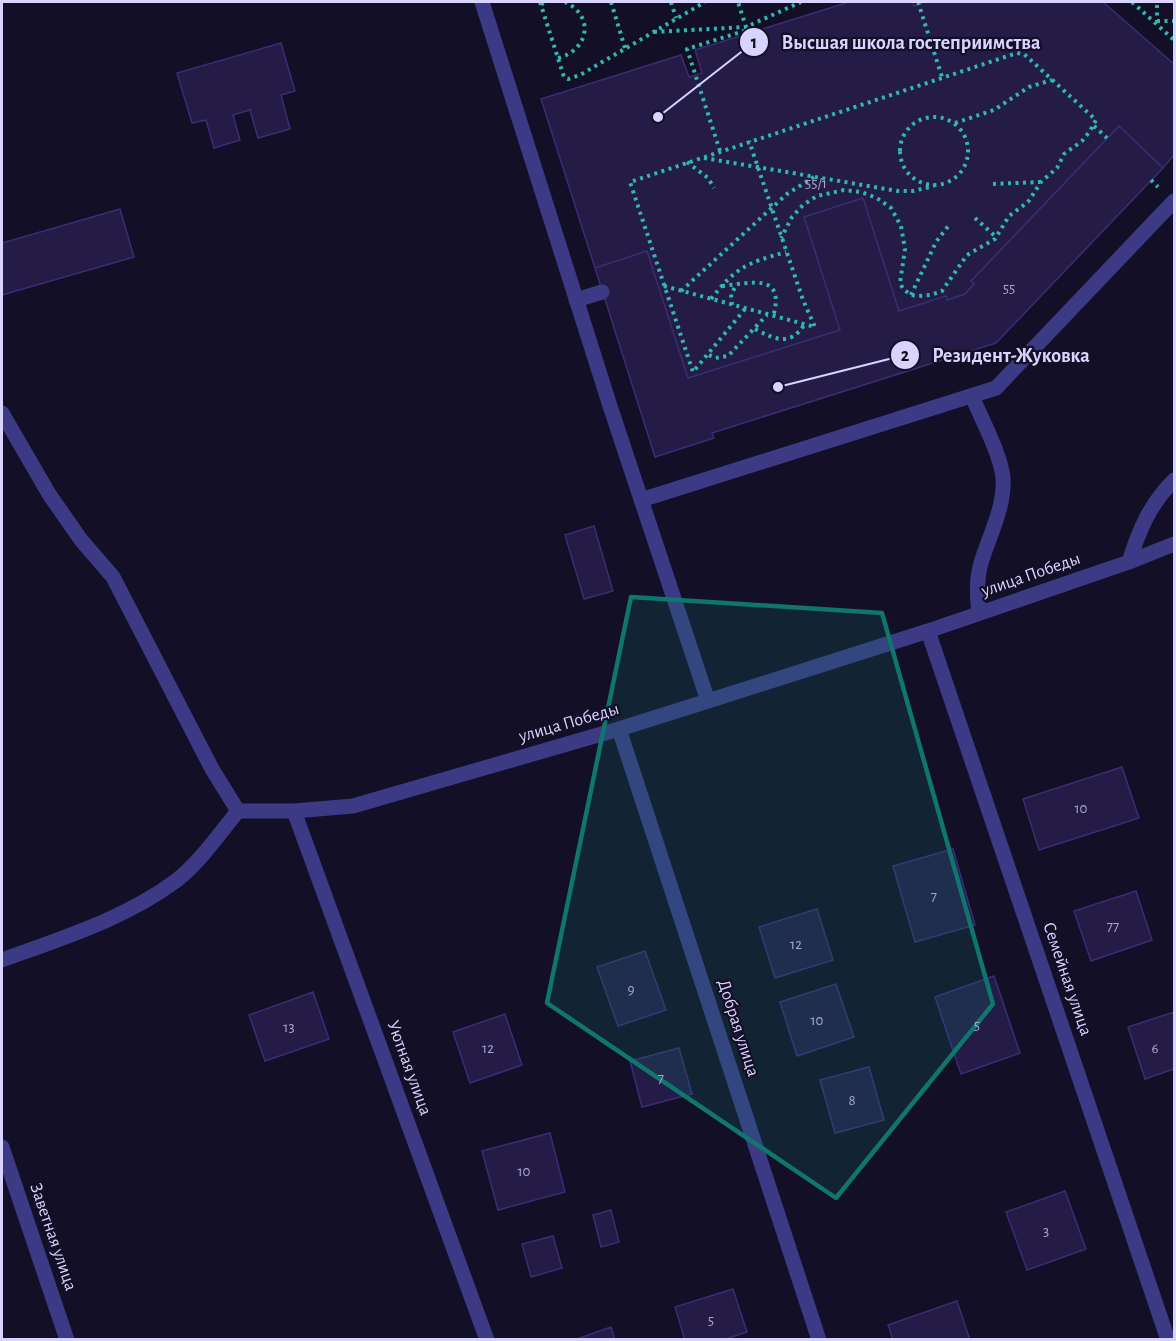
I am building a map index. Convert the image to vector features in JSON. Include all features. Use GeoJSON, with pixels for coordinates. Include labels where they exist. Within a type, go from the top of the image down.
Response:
{"type":"FeatureCollection","features":[{"type":"Feature","properties":{"kind":"street"},"geometry":{"type":"LineString","coordinates":[[482,2],[576,300],[708,701]]}},
{"type":"Feature","properties":{"kind":"street"},"geometry":{"type":"LineString","coordinates":[[641,500],[996,388],[1174,201]]}},
{"type":"Feature","properties":{"kind":"street"},"geometry":{"type":"LineString","coordinates":[[576,300],[602,292]]}},
{"type":"Feature","properties":{"kind":"street"},"geometry":{"type":"LineString","coordinates":[[972,396],[1003,478],[993,531],[981,565],[977,592],[979,613]]}},
{"type":"Feature","properties":{"kind":"street"},"geometry":{"type":"LineString","coordinates":[[2,413],[49,494],[81,540],[113,577],[212,769],[238,812],[178,879],[96,926],[2,960]]}},
{"type":"Feature","properties":{"kind":"street"},"geometry":{"type":"LineString","coordinates":[[1129,562],[1137,533],[1148,511],[1174,480]]}},
{"type":"Feature","properties":{"kind":"street","name":"улица Победы"},"geometry":{"type":"LineString","coordinates":[[238,812],[294,811],[353,806],[619,729],[928,631],[1129,562],[1174,544]]}},
{"type":"Feature","properties":{"kind":"street","name":"Семейная улица"},"geometry":{"type":"LineString","coordinates":[[928,631],[1168,1340]]}},
{"type":"Feature","properties":{"kind":"street","name":"Добрая улица"},"geometry":{"type":"LineString","coordinates":[[619,729],[819,1340]]}},
{"type":"Feature","properties":{"kind":"street","name":"Уютная улица"},"geometry":{"type":"LineString","coordinates":[[294,811],[488,1340]]}},
{"type":"Feature","properties":{"kind":"street","name":"Заветная улица"},"geometry":{"type":"LineString","coordinates":[[2,1147],[67,1340]]}},
{"type":"Feature","properties":{"kind":"path"},"geometry":{"type":"LineString","coordinates":[[547,2],[540,3],[564,77],[568,79],[580,75],[705,2]]}},
{"type":"Feature","properties":{"kind":"path"},"geometry":{"type":"LineString","coordinates":[[558,58],[568,56],[576,50],[585,33],[580,13],[565,2]]}},
{"type":"Feature","properties":{"kind":"path"},"geometry":{"type":"LineString","coordinates":[[610,2],[625,48]]}},
{"type":"Feature","properties":{"kind":"path"},"geometry":{"type":"LineString","coordinates":[[671,2],[677,18]]}},
{"type":"Feature","properties":{"kind":"path"},"geometry":{"type":"LineString","coordinates":[[720,151],[687,49],[747,30],[738,2]]}},
{"type":"Feature","properties":{"kind":"path"},"geometry":{"type":"LineString","coordinates":[[654,32],[746,27],[801,2]]}},
{"type":"Feature","properties":{"kind":"path"},"geometry":{"type":"LineString","coordinates":[[918,2],[942,77]]}},
{"type":"Feature","properties":{"kind":"path"},"geometry":{"type":"LineString","coordinates":[[1132,2],[1157,22],[1174,40]]}},
{"type":"Feature","properties":{"kind":"path"},"geometry":{"type":"LineString","coordinates":[[1157,2],[1157,22]]}},
{"type":"Feature","properties":{"kind":"path"},"geometry":{"type":"LineString","coordinates":[[1157,22],[1174,21]]}},
{"type":"Feature","properties":{"kind":"path"},"geometry":{"type":"LineString","coordinates":[[745,309],[693,372],[630,184],[632,180],[1021,52],[1095,117],[1094,126],[1082,141],[1064,154],[1057,168],[1041,182],[1028,202],[1009,216],[996,237],[967,255],[942,291],[931,295],[911,295],[903,289],[900,283],[904,240],[901,226],[891,208],[877,198],[844,190],[818,196],[803,205],[792,217],[781,238]]}},
{"type":"Feature","properties":{"kind":"path"},"geometry":{"type":"LineString","coordinates":[[955,123],[994,110],[1029,87],[1053,80]]}},
{"type":"Feature","properties":{"kind":"path"},"geometry":{"type":"LineString","coordinates":[[701,157],[913,191],[945,184],[954,180],[967,163],[968,141],[963,131],[955,123],[935,117],[924,118],[906,130],[899,151],[906,171],[923,184],[934,186]]}},
{"type":"Feature","properties":{"kind":"path"},"geometry":{"type":"LineString","coordinates":[[1094,126],[1107,138]]}},
{"type":"Feature","properties":{"kind":"path"},"geometry":{"type":"LineString","coordinates":[[664,286],[804,325],[815,326],[802,300],[749,141]]}},
{"type":"Feature","properties":{"kind":"path"},"geometry":{"type":"LineString","coordinates":[[687,162],[708,178],[714,188]]}},
{"type":"Feature","properties":{"kind":"path"},"geometry":{"type":"LineString","coordinates":[[681,291],[787,194],[815,177]]}},
{"type":"Feature","properties":{"kind":"path"},"geometry":{"type":"LineString","coordinates":[[993,184],[1041,182]]}},
{"type":"Feature","properties":{"kind":"path"},"geometry":{"type":"LineString","coordinates":[[853,192],[854,183]]}},
{"type":"Feature","properties":{"kind":"path"},"geometry":{"type":"LineString","coordinates":[[975,218],[996,237]]}},
{"type":"Feature","properties":{"kind":"path"},"geometry":{"type":"LineString","coordinates":[[911,295],[936,242],[949,225]]}},
{"type":"Feature","properties":{"kind":"path"},"geometry":{"type":"LineString","coordinates":[[711,299],[728,278],[743,267],[786,252]]}},
{"type":"Feature","properties":{"kind":"path"},"geometry":{"type":"LineString","coordinates":[[721,286],[763,283],[771,285],[777,298],[773,316]]}},
{"type":"Feature","properties":{"kind":"path"},"geometry":{"type":"LineString","coordinates":[[732,305],[731,294],[737,284]]}},
{"type":"Feature","properties":{"kind":"path"},"geometry":{"type":"LineString","coordinates":[[709,355],[715,358],[728,356],[767,315]]}},
{"type":"Feature","properties":{"kind":"path"},"geometry":{"type":"LineString","coordinates":[[755,329],[780,340],[796,336],[804,325]]}},
{"type":"Feature","properties":{"kind":"highlighted area"},"geometry":{"type":"Polygon","coordinates":[[[631,597],[882,613],[993,1004],[836,1198],[547,1003],[631,597]]]}},
{"type":"Feature","properties":{"kind":"building"},"geometry":{"type":"Polygon","coordinates":[[[849,2],[913,2],[914,6],[923,2],[1103,2],[1174,64],[1174,155],[1163,168],[1119,126],[971,281],[974,284],[965,294],[947,300],[946,296],[899,311],[863,198],[804,217],[840,330],[688,378],[647,251],[595,268],[541,99],[681,55],[689,77],[702,73],[695,50],[849,2]]]}},
{"type":"Feature","properties":{"kind":"building"},"geometry":{"type":"Polygon","coordinates":[[[281,43],[295,91],[281,95],[290,129],[258,138],[250,110],[233,115],[240,140],[214,148],[206,120],[192,123],[177,73],[281,43]]]}},
{"type":"Feature","properties":{"kind":"building"},"geometry":{"type":"Polygon","coordinates":[[[1119,126],[1163,168],[996,343],[712,433],[714,438],[655,457],[595,268],[647,251],[688,378],[840,330],[804,217],[863,198],[899,311],[946,296],[947,300],[965,294],[974,284],[971,281],[1119,126]]]}},
{"type":"Feature","properties":{"kind":"building"},"geometry":{"type":"Polygon","coordinates":[[[120,209],[134,257],[2,295],[2,243],[120,209]]]}},
{"type":"Feature","properties":{"kind":"building"},"geometry":{"type":"Polygon","coordinates":[[[594,526],[613,591],[584,599],[565,535],[594,526]]]}},
{"type":"Feature","properties":{"kind":"building"},"geometry":{"type":"Polygon","coordinates":[[[1122,767],[1139,818],[1039,850],[1023,799],[1122,767]]]}},
{"type":"Feature","properties":{"kind":"building"},"geometry":{"type":"Polygon","coordinates":[[[953,849],[975,925],[915,942],[893,866],[953,849]]]}},
{"type":"Feature","properties":{"kind":"building"},"geometry":{"type":"Polygon","coordinates":[[[1136,891],[1152,940],[1091,961],[1074,911],[1136,891]]]}},
{"type":"Feature","properties":{"kind":"building"},"geometry":{"type":"Polygon","coordinates":[[[817,909],[833,960],[775,978],[759,927],[817,909]]]}},
{"type":"Feature","properties":{"kind":"building"},"geometry":{"type":"Polygon","coordinates":[[[645,951],[666,1010],[618,1026],[597,967],[645,951]]]}},
{"type":"Feature","properties":{"kind":"building"},"geometry":{"type":"Polygon","coordinates":[[[994,976],[1020,1053],[961,1074],[935,997],[994,976]]]}},
{"type":"Feature","properties":{"kind":"building"},"geometry":{"type":"Polygon","coordinates":[[[836,984],[854,1037],[797,1056],[780,1002],[836,984]]]}},
{"type":"Feature","properties":{"kind":"building"},"geometry":{"type":"Polygon","coordinates":[[[313,992],[329,1039],[265,1061],[249,1015],[313,992]]]}},
{"type":"Feature","properties":{"kind":"building"},"geometry":{"type":"Polygon","coordinates":[[[1174,1012],[1174,1069],[1145,1079],[1128,1027],[1174,1012]]]}},
{"type":"Feature","properties":{"kind":"building"},"geometry":{"type":"Polygon","coordinates":[[[505,1014],[522,1065],[470,1083],[453,1032],[505,1014]]]}},
{"type":"Feature","properties":{"kind":"building"},"geometry":{"type":"Polygon","coordinates":[[[679,1048],[692,1094],[642,1107],[630,1061],[679,1048]]]}},
{"type":"Feature","properties":{"kind":"building"},"geometry":{"type":"Polygon","coordinates":[[[869,1067],[884,1120],[835,1133],[820,1080],[869,1067]]]}},
{"type":"Feature","properties":{"kind":"building"},"geometry":{"type":"Polygon","coordinates":[[[550,1133],[565,1192],[498,1210],[482,1151],[550,1133]]]}},
{"type":"Feature","properties":{"kind":"building"},"geometry":{"type":"Polygon","coordinates":[[[1065,1191],[1086,1249],[1027,1270],[1006,1212],[1065,1191]]]}},
{"type":"Feature","properties":{"kind":"building"},"geometry":{"type":"Polygon","coordinates":[[[611,1210],[619,1242],[601,1247],[593,1215],[611,1210]]]}},
{"type":"Feature","properties":{"kind":"building"},"geometry":{"type":"Polygon","coordinates":[[[553,1236],[562,1268],[531,1277],[522,1244],[553,1236]]]}},
{"type":"Feature","properties":{"kind":"building"},"geometry":{"type":"Polygon","coordinates":[[[733,1289],[747,1332],[723,1340],[685,1340],[675,1307],[733,1289]]]}},
{"type":"Feature","properties":{"kind":"building"},"geometry":{"type":"Polygon","coordinates":[[[957,1301],[970,1340],[893,1340],[888,1325],[957,1301]]]}},
{"type":"Feature","properties":{"kind":"building"},"geometry":{"type":"Polygon","coordinates":[[[611,1327],[615,1340],[574,1340],[611,1327]]]}},
{"type":"Feature","properties":{"kind":"place","name":"Высшая школа гостеприимства"},"geometry":{"type":"Point","coordinates":[658,117]}},
{"type":"Feature","properties":{"kind":"place","name":"Резидент-Жуковка"},"geometry":{"type":"Point","coordinates":[778,387]}}]}
